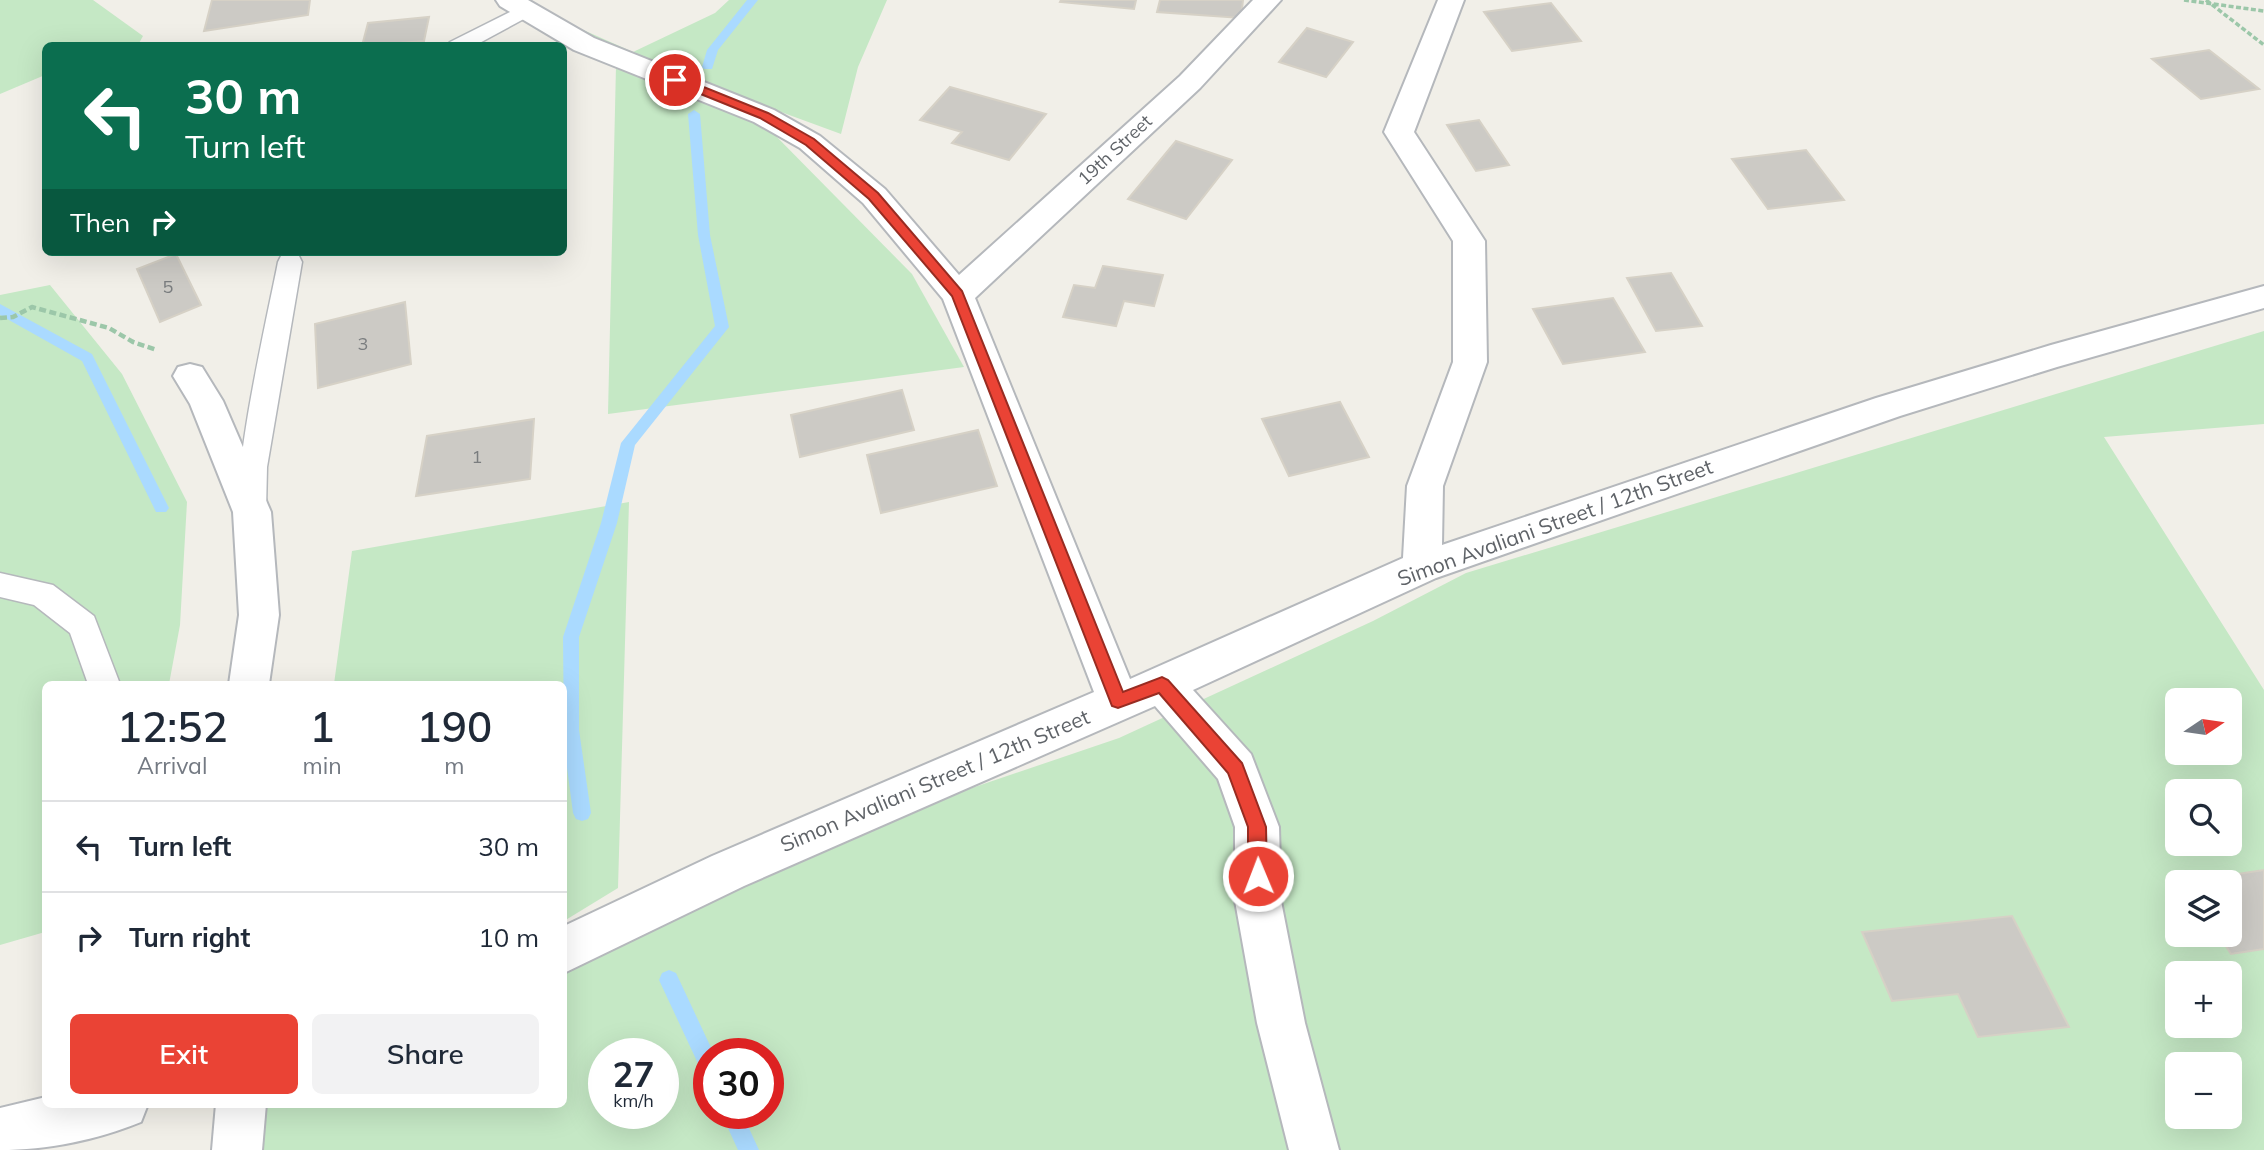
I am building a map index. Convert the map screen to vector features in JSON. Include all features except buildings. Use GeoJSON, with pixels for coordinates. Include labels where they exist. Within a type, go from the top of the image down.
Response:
{"type":"FeatureCollection","features":[{"type":"Feature","properties":{"kind":"street","name":"19th Street"},"geometry":{"type":"LineString","coordinates":[[958,295],[1190,82],[1268,0]]}},
{"type":"Feature","properties":{"kind":"street"},"geometry":{"type":"LineString","coordinates":[[1422,567],[1425,486],[1470,362],[1469,240],[1399,132],[1451,0]]}},
{"type":"Feature","properties":{"kind":"street"},"geometry":{"type":"LineString","coordinates":[[517,5],[584,44],[764,116],[810,142],[874,196],[958,295],[1118,701]]}},
{"type":"Feature","properties":{"kind":"street","name":"Simon Avaliani Street / 12th Street"},"geometry":{"type":"LineString","coordinates":[[567,949],[728,871],[1118,701],[1162,685],[1422,567],[1888,407],[2051,357],[2264,297]]}},
{"type":"Feature","properties":{"kind":"street"},"geometry":{"type":"LineString","coordinates":[[190,376],[206,401],[252,512],[259,615],[249,681]]}},
{"type":"Feature","properties":{"kind":"street"},"geometry":{"type":"LineString","coordinates":[[1162,685],[1236,768],[1257,827],[1258,901],[1282,1023],[1314,1150]]}},
{"type":"Feature","properties":{"kind":"street"},"geometry":{"type":"LineString","coordinates":[[0,1133],[107,1108]]}},
{"type":"Feature","properties":{"kind":"street"},"geometry":{"type":"LineString","coordinates":[[237,1150],[241,1108]]}},
{"type":"Feature","properties":{"kind":"lane"},"geometry":{"type":"LineString","coordinates":[[463,42],[517,5]]}},
{"type":"Feature","properties":{"kind":"lane"},"geometry":{"type":"LineString","coordinates":[[252,512],[253,467],[290,261]]}},
{"type":"Feature","properties":{"kind":"lane"},"geometry":{"type":"LineString","coordinates":[[0,585],[42,594],[83,625],[103,681]]}},
{"type":"Feature","properties":{"kind":"path"},"geometry":{"type":"LineString","coordinates":[[2183,0],[2264,11]]}},
{"type":"Feature","properties":{"kind":"path"},"geometry":{"type":"LineString","coordinates":[[2206,0],[2264,46]]}},
{"type":"Feature","properties":{"kind":"path"},"geometry":{"type":"LineString","coordinates":[[0,318],[13,317],[32,307],[109,328],[133,342],[166,353],[190,376]]}},
{"type":"Feature","properties":{"kind":"green space"},"geometry":{"type":"Polygon","coordinates":[[[0,0],[93,0],[143,36],[140,42],[42,42],[42,76],[0,94],[0,0]]]}},
{"type":"Feature","properties":{"kind":"green space"},"geometry":{"type":"Polygon","coordinates":[[[729,0],[887,0],[858,67],[841,134],[623,54],[576,32],[563,21],[633,52],[715,13],[729,0]]]}},
{"type":"Feature","properties":{"kind":"green space"},"geometry":{"type":"Polygon","coordinates":[[[616,66],[768,128],[912,274],[964,367],[608,414],[616,66]]]}},
{"type":"Feature","properties":{"kind":"green space"},"geometry":{"type":"Polygon","coordinates":[[[50,285],[122,374],[187,502],[180,625],[170,681],[42,681],[42,933],[0,945],[0,295],[50,285]]]}},
{"type":"Feature","properties":{"kind":"green space"},"geometry":{"type":"Polygon","coordinates":[[[2264,331],[2264,424],[2104,437],[2264,690],[2264,1150],[237,1150],[241,1108],[567,1108],[567,954],[728,871],[1119,738],[1373,621],[1466,573],[2264,331]]]}},
{"type":"Feature","properties":{"kind":"green space"},"geometry":{"type":"Polygon","coordinates":[[[629,502],[618,888],[567,919],[567,681],[334,681],[352,551],[629,502]]]}},
{"type":"Feature","properties":{"kind":"waterway"},"geometry":{"type":"LineString","coordinates":[[708,67],[713,50],[753,0]]}},
{"type":"Feature","properties":{"kind":"waterway"},"geometry":{"type":"LineString","coordinates":[[582,813],[570,730],[571,637],[609,523],[628,443],[722,327],[704,235],[694,114]]}},
{"type":"Feature","properties":{"kind":"waterway"},"geometry":{"type":"LineString","coordinates":[[0,309],[87,358],[161,508]]}},
{"type":"Feature","properties":{"kind":"waterway"},"geometry":{"type":"LineString","coordinates":[[669,980],[696,1038]]}},
{"type":"Feature","properties":{"kind":"waterway"},"geometry":{"type":"LineString","coordinates":[[739,1129],[749,1150]]}},
{"type":"Feature","properties":{"kind":"route"},"geometry":{"type":"LineString","coordinates":[[675,80],[764,116],[810,142],[874,196],[958,295],[1118,701],[1162,685],[1236,768],[1257,827],[1258,876]]}}]}
